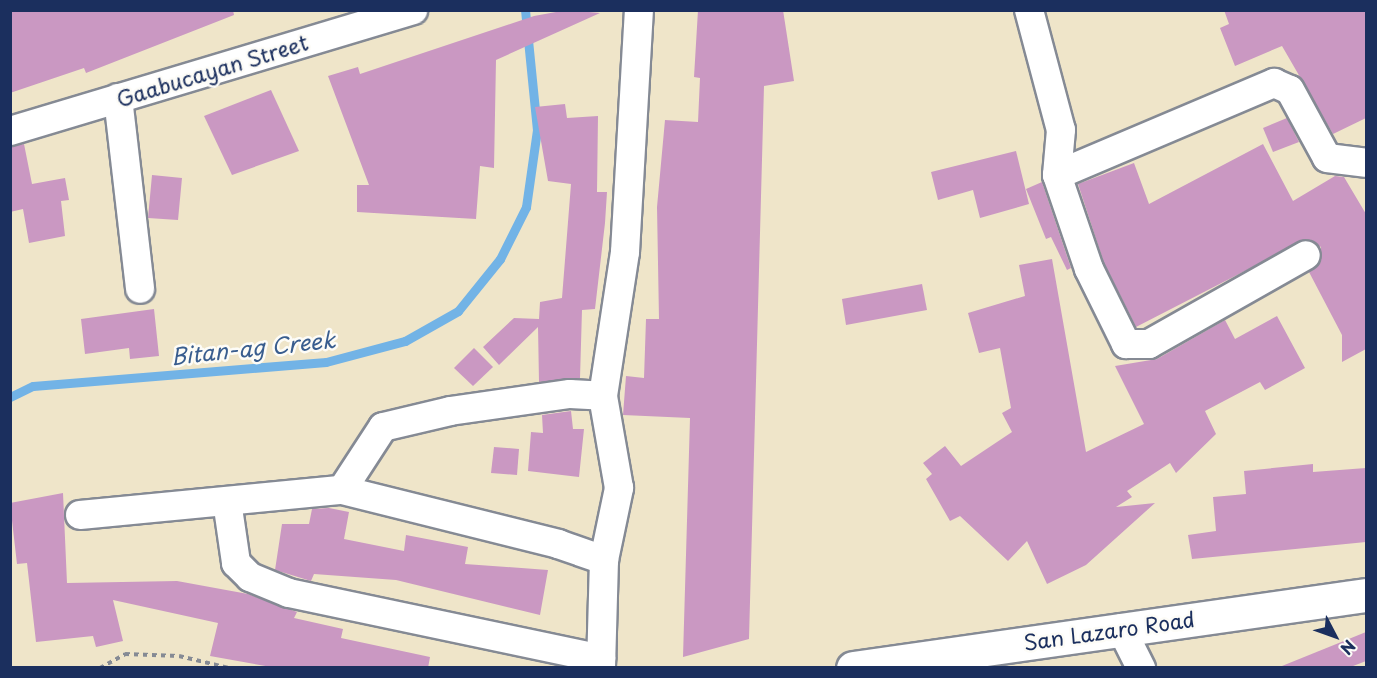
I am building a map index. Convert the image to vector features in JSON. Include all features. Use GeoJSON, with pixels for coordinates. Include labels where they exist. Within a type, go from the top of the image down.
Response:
{"type":"FeatureCollection","features":[{"type":"Feature","properties":{"kind":"main road","name":"San Lazaro Road"},"geometry":{"type":"LineString","coordinates":[[853,668],[1121,628],[1366,596]]}},
{"type":"Feature","properties":{"kind":"street","name":"Gaabucayan Street"},"geometry":{"type":"LineString","coordinates":[[10,130],[413,10]]}},
{"type":"Feature","properties":{"kind":"street"},"geometry":{"type":"LineString","coordinates":[[227,501],[236,563],[250,577],[289,593],[601,663],[604,560],[619,488],[603,396],[625,252],[639,10]]}},
{"type":"Feature","properties":{"kind":"street"},"geometry":{"type":"LineString","coordinates":[[1029,10],[1061,130],[1058,175],[1089,269],[1125,344],[1149,344],[1306,255]]}},
{"type":"Feature","properties":{"kind":"street"},"geometry":{"type":"LineString","coordinates":[[1058,175],[1274,83],[1290,90],[1327,158],[1366,163]]}},
{"type":"Feature","properties":{"kind":"street"},"geometry":{"type":"LineString","coordinates":[[118,98],[140,289]]}},
{"type":"Feature","properties":{"kind":"street"},"geometry":{"type":"LineString","coordinates":[[342,490],[383,427],[450,411],[570,394],[603,396]]}},
{"type":"Feature","properties":{"kind":"street"},"geometry":{"type":"LineString","coordinates":[[80,515],[342,490],[558,544],[604,560]]}},
{"type":"Feature","properties":{"kind":"street"},"geometry":{"type":"LineString","coordinates":[[1121,628],[1141,668]]}},
{"type":"Feature","properties":{"kind":"path"},"geometry":{"type":"LineString","coordinates":[[100,668],[125,654],[179,656],[229,668]]}},
{"type":"Feature","properties":{"kind":"building"},"geometry":{"type":"Polygon","coordinates":[[[10,10],[233,10],[234,15],[86,73],[84,68],[10,93],[10,10]]]}},
{"type":"Feature","properties":{"kind":"building"},"geometry":{"type":"Polygon","coordinates":[[[567,10],[600,13],[496,60],[494,168],[480,166],[476,219],[357,212],[357,185],[369,185],[328,76],[358,67],[360,74],[534,16],[567,10]]]}},
{"type":"Feature","properties":{"kind":"building"},"geometry":{"type":"Polygon","coordinates":[[[698,10],[783,10],[794,81],[764,86],[749,639],[683,657],[690,418],[623,415],[626,376],[644,378],[646,319],[659,319],[657,207],[665,120],[698,122],[700,78],[694,77],[698,10]]]}},
{"type":"Feature","properties":{"kind":"building"},"geometry":{"type":"Polygon","coordinates":[[[1224,10],[1366,10],[1366,118],[1333,134],[1282,46],[1235,66],[1220,28],[1229,24],[1224,10]]]}},
{"type":"Feature","properties":{"kind":"building"},"geometry":{"type":"Polygon","coordinates":[[[271,90],[299,151],[232,175],[204,116],[271,90]]]}},
{"type":"Feature","properties":{"kind":"building"},"geometry":{"type":"Polygon","coordinates":[[[565,104],[567,118],[598,116],[597,192],[607,192],[605,223],[595,309],[582,310],[580,378],[539,382],[538,327],[499,365],[483,347],[514,318],[539,319],[540,302],[562,298],[571,184],[548,181],[535,107],[565,104]]]}},
{"type":"Feature","properties":{"kind":"building"},"geometry":{"type":"Polygon","coordinates":[[[1287,118],[1299,142],[1273,152],[1263,128],[1287,118]]]}},
{"type":"Feature","properties":{"kind":"building"},"geometry":{"type":"Polygon","coordinates":[[[24,144],[32,184],[65,178],[69,200],[61,201],[65,236],[29,243],[23,209],[10,212],[10,147],[24,144]]]}},
{"type":"Feature","properties":{"kind":"building"},"geometry":{"type":"Polygon","coordinates":[[[1263,144],[1293,201],[1335,176],[1344,177],[1366,214],[1366,349],[1342,362],[1342,335],[1309,272],[1320,263],[1321,247],[1307,239],[1136,327],[1104,263],[1078,184],[1134,163],[1149,204],[1263,144]]]}},
{"type":"Feature","properties":{"kind":"building"},"geometry":{"type":"Polygon","coordinates":[[[1016,151],[1029,204],[980,218],[973,190],[938,200],[931,172],[1016,151]]]}},
{"type":"Feature","properties":{"kind":"building"},"geometry":{"type":"Polygon","coordinates":[[[152,175],[182,178],[178,220],[148,218],[152,175]]]}},
{"type":"Feature","properties":{"kind":"building"},"geometry":{"type":"Polygon","coordinates":[[[1042,182],[1071,268],[1067,270],[1051,237],[1046,239],[1026,189],[1042,182]]]}},
{"type":"Feature","properties":{"kind":"building"},"geometry":{"type":"Polygon","coordinates":[[[1052,259],[1086,452],[1144,424],[1115,366],[1157,359],[1225,320],[1235,339],[1277,316],[1305,368],[1265,390],[1260,382],[1205,411],[1216,434],[1176,473],[1170,463],[1127,491],[1132,497],[1116,507],[1155,503],[1086,565],[1047,584],[1027,541],[1008,561],[960,516],[950,521],[926,479],[932,474],[923,463],[945,446],[961,466],[1012,432],[1002,413],[1011,408],[1000,348],[979,353],[968,313],[1025,296],[1019,265],[1052,259]]]}},
{"type":"Feature","properties":{"kind":"building"},"geometry":{"type":"Polygon","coordinates":[[[922,284],[927,310],[846,325],[842,299],[922,284]]]}},
{"type":"Feature","properties":{"kind":"building"},"geometry":{"type":"Polygon","coordinates":[[[154,309],[159,356],[130,359],[129,348],[85,354],[81,319],[154,309]]]}},
{"type":"Feature","properties":{"kind":"building"},"geometry":{"type":"Polygon","coordinates":[[[474,348],[493,367],[473,386],[454,368],[474,348]]]}},
{"type":"Feature","properties":{"kind":"building"},"geometry":{"type":"Polygon","coordinates":[[[571,411],[573,429],[584,429],[579,477],[528,471],[531,432],[543,433],[542,415],[571,411]]]}},
{"type":"Feature","properties":{"kind":"building"},"geometry":{"type":"Polygon","coordinates":[[[494,447],[519,449],[517,475],[491,473],[494,447]]]}},
{"type":"Feature","properties":{"kind":"building"},"geometry":{"type":"Polygon","coordinates":[[[1313,464],[1313,472],[1366,468],[1366,542],[1192,559],[1188,535],[1216,531],[1213,497],[1246,494],[1244,471],[1313,464]]]}},
{"type":"Feature","properties":{"kind":"building"},"geometry":{"type":"Polygon","coordinates":[[[63,493],[67,583],[177,581],[248,594],[297,612],[294,618],[343,629],[341,638],[430,657],[428,668],[277,668],[210,656],[218,623],[113,600],[123,641],[96,647],[93,636],[36,642],[27,563],[17,564],[10,503],[63,493]]]}},
{"type":"Feature","properties":{"kind":"building"},"geometry":{"type":"Polygon","coordinates":[[[329,508],[349,512],[344,539],[404,551],[406,535],[468,547],[465,564],[548,570],[540,615],[396,580],[314,574],[311,581],[275,570],[282,524],[309,524],[312,509],[329,508]]]}},
{"type":"Feature","properties":{"kind":"building"},"geometry":{"type":"Polygon","coordinates":[[[1366,632],[1366,661],[1348,668],[1277,668],[1366,632]]]}},
{"type":"Feature","properties":{"kind":"waterway","name":"Bitan-ag Creek"},"geometry":{"type":"LineString","coordinates":[[10,397],[33,386],[326,362],[405,341],[458,311],[500,259],[526,207],[537,130],[525,10]]}}]}
